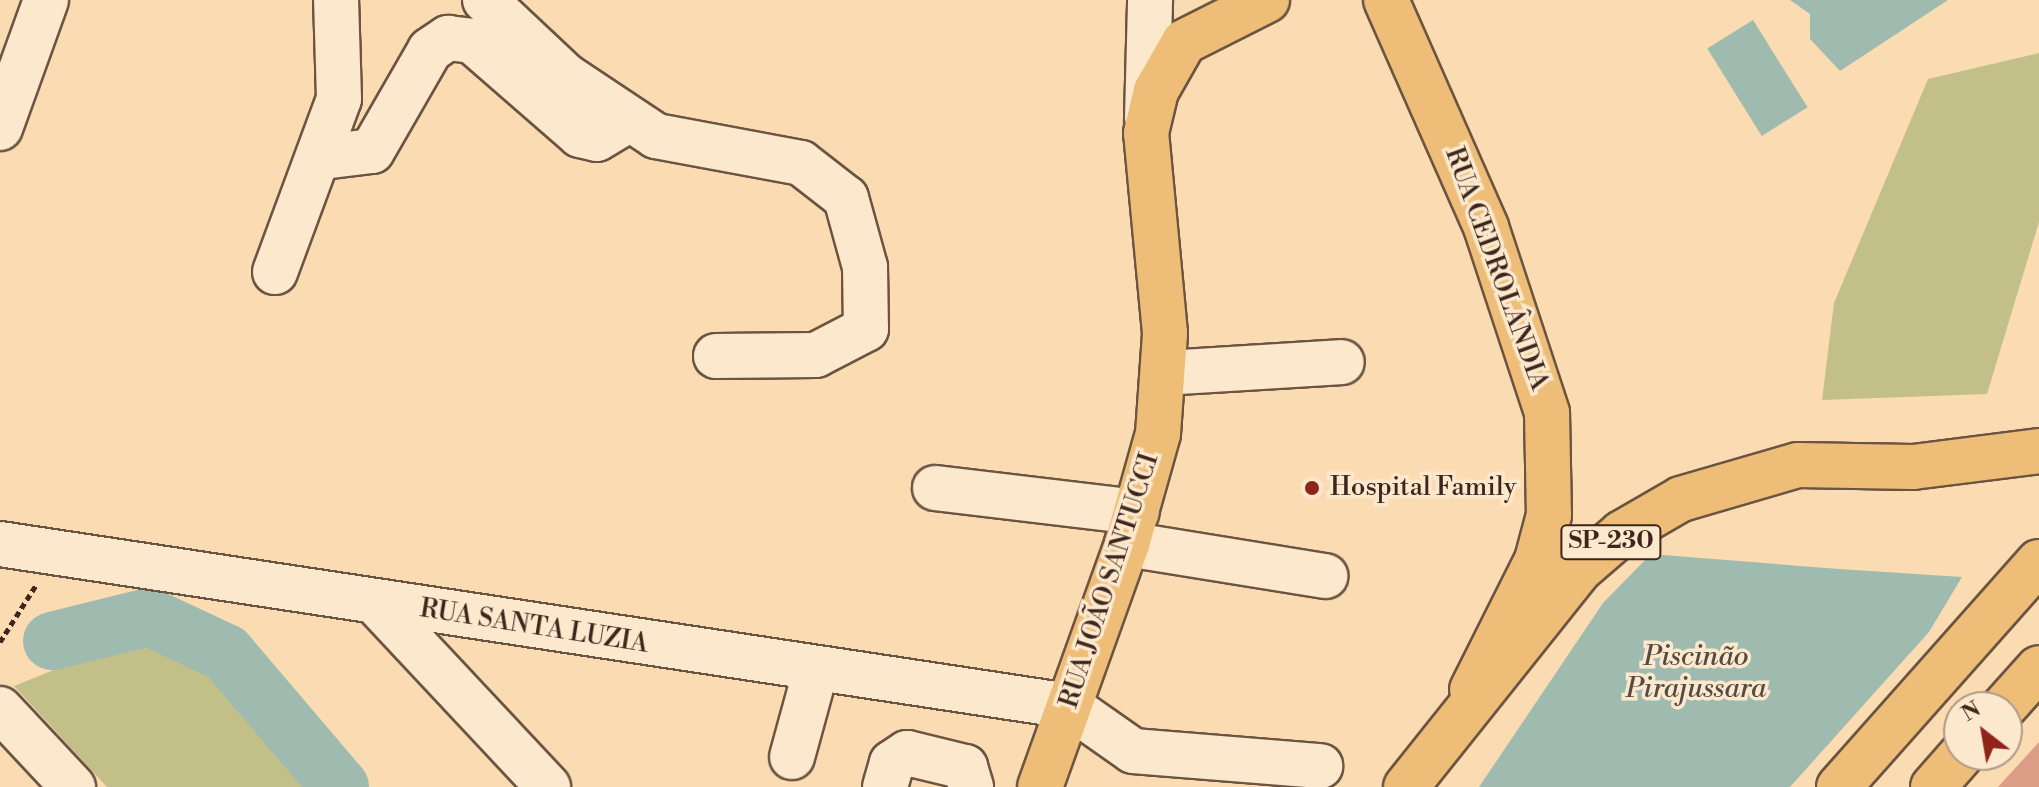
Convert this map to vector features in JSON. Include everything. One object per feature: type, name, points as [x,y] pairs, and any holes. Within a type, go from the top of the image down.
[{"type":"main road","name":"RUA JOÃO SANTUCCI","points":[[1040,787],[1132,528],[1158,434],[1164,373],[1146,133],[1156,91],[1184,42],[1267,0]]},
{"type":"main road","name":"RUA CEDROLÂNDIA","points":[[1386,0],[1486,227],[1534,368],[1553,468],[1537,560],[1457,722]]},
{"type":"main road","name":"RUA CEDROLÂNDIA","points":[[1407,784],[1579,570],[1622,533],[1681,499],[1798,465],[1913,467],[2039,451]]},
{"type":"main road","points":[[1839,787],[2039,562]]},
{"type":"main road","points":[[2018,691],[2039,668]]},
{"type":"main road","points":[[1933,787],[1947,771]]},
{"type":"street","points":[[0,128],[46,0]]},
{"type":"street","points":[[275,272],[323,157],[339,99],[336,0]]},
{"type":"street","points":[[485,0],[525,42],[629,120],[681,144],[801,163],[836,184],[855,219],[866,329],[816,355],[716,356]]},
{"type":"street","name":"RUA JOÃO SANTUCCI","points":[[1146,133],[1150,0]]},
{"type":"street","points":[[323,157],[372,151],[430,50],[448,38],[472,41],[587,139],[629,120]]},
{"type":"street","points":[[1164,373],[1342,362]]},
{"type":"street","points":[[935,488],[1132,528],[1325,576]]},
{"type":"street","name":"RUA SANTA LUZIA","points":[[0,544],[58,550],[376,603],[1069,706]]},
{"type":"street","points":[[376,603],[548,787]]},
{"type":"street","points":[[792,757],[816,669]]},
{"type":"street","points":[[1069,706],[1133,751],[1320,766]]},
{"type":"street","points":[[0,709],[73,787]]},
{"type":"street","points":[[885,787],[892,763],[907,753],[965,767],[971,787]]},
{"type":"path","points":[[0,642],[58,550]]},
{"type":"shaded area","points":[[2039,53],[2039,222],[1987,394],[1822,400],[1834,303],[1928,79]]},
{"type":"shaded area","points":[[138,636],[215,656],[322,787],[107,787],[14,686]]},
{"type":"water","points":[[1790,0],[1948,0],[1840,71],[1810,39],[1810,14]]},
{"type":"water","points":[[1753,20],[1808,107],[1762,136],[1707,49]]},
{"type":"water","name":"Piscinão Pirajussara","points":[[1651,554],[1962,577],[1929,632],[1790,787],[1479,787],[1603,603]]},
{"type":"building","points":[[2039,742],[2039,787],[1998,787],[2013,771],[2023,771],[2023,760]]},
{"type":"waterway","points":[[52,641],[149,617],[226,653],[340,787]]},
{"type":"place","name":"Hospital Family","points":[[1312,488]]}]
